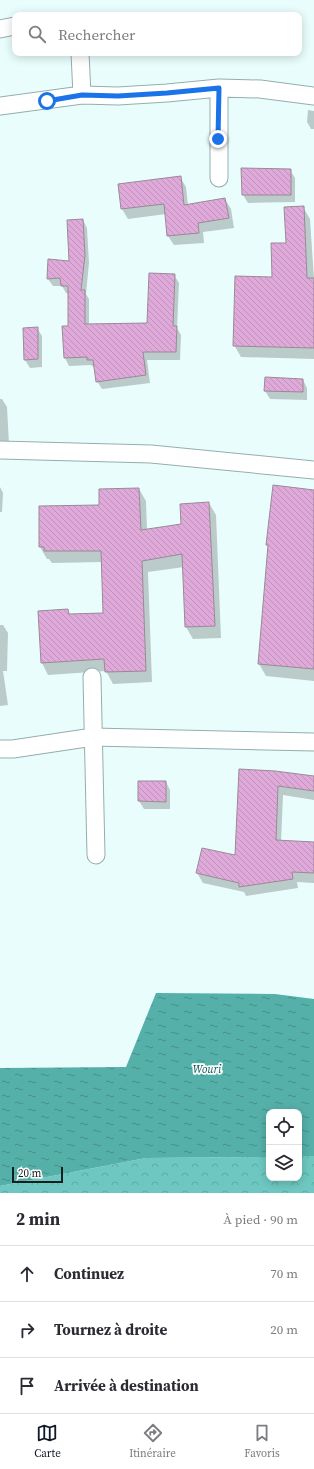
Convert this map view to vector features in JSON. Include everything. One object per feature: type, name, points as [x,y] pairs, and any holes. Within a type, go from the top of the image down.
[{"type":"street","points":[[0,29],[12,27]]},
{"type":"street","points":[[80,56],[82,95]]},
{"type":"street","points":[[218,178],[219,88]]},
{"type":"street","points":[[0,106],[82,95],[118,96],[219,88],[260,89],[314,96]]},
{"type":"street","points":[[0,450],[151,454],[314,470]]},
{"type":"street","points":[[92,677],[96,855]]},
{"type":"street","points":[[0,749],[12,749],[93,737],[314,742]]},
{"type":"green space","points":[[302,1156],[314,1156],[314,1193],[0,1193],[0,1186],[146,1158],[266,1157],[266,1181],[302,1181]]},
{"type":"water","name":"Wouri","points":[[156,993],[275,994],[314,999],[314,1156],[302,1156],[302,1109],[266,1109],[266,1157],[146,1158],[0,1186],[0,1068],[126,1067]]},
{"type":"building","points":[[241,168],[291,169],[291,195],[242,195]]},
{"type":"building","points":[[181,176],[184,205],[225,198],[229,218],[198,223],[199,233],[167,236],[164,204],[121,209],[118,184]]},
{"type":"building","points":[[304,206],[307,278],[314,278],[314,348],[233,346],[235,276],[272,277],[271,243],[286,243],[284,207]]},
{"type":"building","points":[[83,219],[85,255],[81,290],[85,290],[85,324],[147,323],[149,273],[175,274],[173,326],[177,326],[176,352],[143,352],[146,375],[96,382],[93,360],[87,360],[87,357],[64,358],[62,326],[68,326],[68,286],[61,286],[60,278],[47,279],[48,259],[69,261],[67,220]]},
{"type":"building","points":[[38,327],[38,359],[24,360],[23,328]]},
{"type":"building","points":[[265,377],[303,379],[303,392],[264,391]]},
{"type":"building","points":[[273,485],[314,490],[314,669],[258,664],[268,545],[266,545]]},
{"type":"building","points":[[139,488],[141,530],[181,524],[180,504],[209,502],[215,626],[185,627],[182,554],[142,561],[146,671],[105,672],[104,659],[41,663],[38,611],[68,609],[69,614],[103,613],[101,551],[44,551],[44,547],[39,547],[39,506],[99,505],[99,489]]},
{"type":"building","points":[[239,769],[275,771],[314,776],[314,791],[278,786],[276,840],[314,842],[314,873],[292,872],[293,879],[239,887],[239,883],[196,873],[202,848],[235,855]]},
{"type":"building","points":[[138,781],[166,781],[166,802],[138,801]]},
{"type":"route","points":[[47,101],[82,95],[118,96],[219,88],[218,139]]}]
